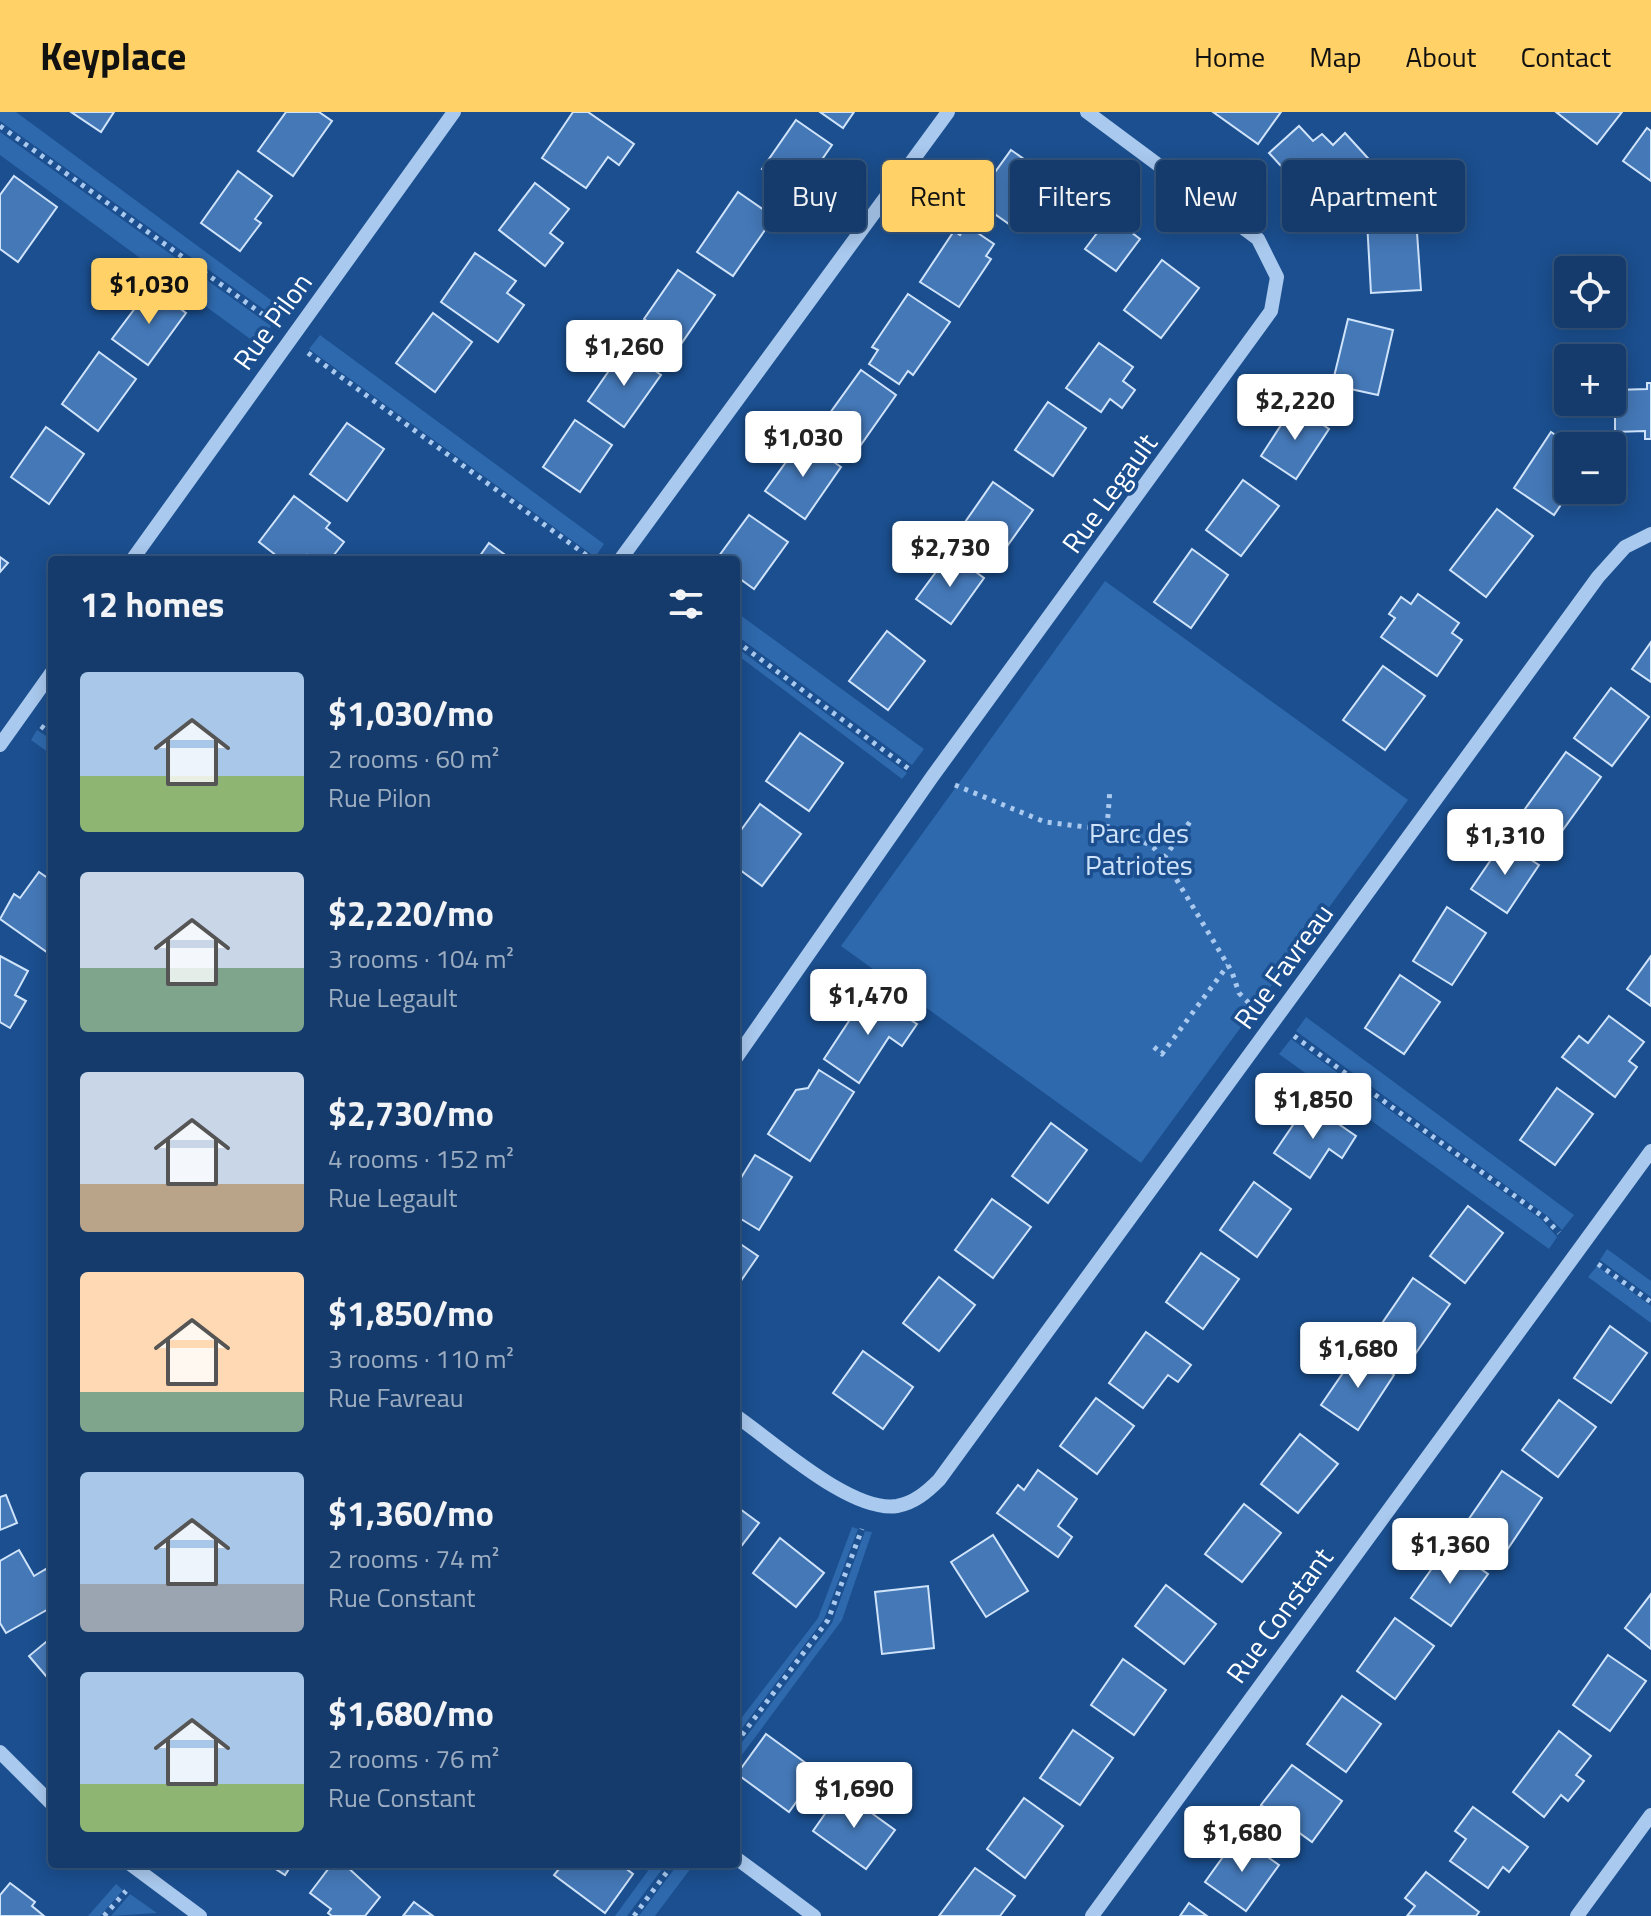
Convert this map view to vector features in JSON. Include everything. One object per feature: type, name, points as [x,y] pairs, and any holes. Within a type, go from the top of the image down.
[{"type":"street","name":"Rue Pilon","points":[[135,556],[454,112]]},
{"type":"street","points":[[623,556],[948,112]]},
{"type":"street","name":"Rue Legault","points":[[740,1052],[932,777],[1271,311],[1277,277],[1258,239],[1087,112]]},
{"type":"street","name":"Rue Favreau","points":[[740,1419],[837,1487],[872,1505],[903,1505],[939,1480],[1598,577],[1625,547],[1651,534]]},
{"type":"street","points":[[0,745],[48,678]]},
{"type":"street","name":"Rue Constant","points":[[1092,1916],[1651,1151]]},
{"type":"street","points":[[0,1752],[48,1800]]},
{"type":"street","points":[[1577,1916],[1651,1815]]},
{"type":"street","points":[[740,1861],[814,1916]]},
{"type":"street","points":[[135,1868],[200,1916]]},
{"type":"path","points":[[0,126],[272,321]]},
{"type":"path","points":[[308,353],[587,556]]},
{"type":"path","points":[[740,644],[910,769]]},
{"type":"path","points":[[40,726],[48,732]]},
{"type":"path","points":[[955,785],[1045,822],[1083,829],[1106,828],[1141,838],[1164,858],[1228,965],[1239,993],[1253,1007]]},
{"type":"path","points":[[1106,828],[1110,789]]},
{"type":"path","points":[[1164,858],[1192,819]]},
{"type":"path","points":[[1154,1047],[1162,1054],[1228,965]]},
{"type":"path","points":[[1294,1036],[1545,1218],[1559,1233]]},
{"type":"path","points":[[1598,1264],[1651,1302]]},
{"type":"path","points":[[740,1738],[828,1620],[862,1529]]},
{"type":"path","points":[[634,1916],[670,1868]]},
{"type":"path","points":[[104,1916],[126,1891]]},
{"type":"green space","points":[[0,112],[16,112],[283,309],[276,318],[0,121]]},
{"type":"green space","points":[[0,132],[271,326],[257,344],[0,155]]},
{"type":"green space","points":[[320,335],[604,544],[594,556],[309,349]]},
{"type":"green space","name":"Parc des Patriotes","points":[[1105,581],[1408,800],[1141,1163],[841,946]]},
{"type":"green space","points":[[740,615],[924,749],[912,765],[740,638]]},
{"type":"green space","points":[[740,650],[907,773],[902,779],[740,657]]},
{"type":"green space","points":[[37,730],[48,737],[48,752],[31,740]]},
{"type":"green space","points":[[1306,1017],[1574,1215],[1562,1230],[1550,1218],[1296,1031]]},
{"type":"green space","points":[[1291,1039],[1542,1220],[1557,1237],[1549,1249],[1279,1054]]},
{"type":"green space","points":[[1607,1249],[1651,1281],[1651,1297],[1600,1260]]},
{"type":"green space","points":[[1597,1266],[1651,1306],[1651,1323],[1588,1277]]},
{"type":"green space","points":[[852,1527],[858,1529],[824,1619],[740,1731],[740,1720],[818,1618]]},
{"type":"green space","points":[[865,1531],[872,1532],[842,1620],[740,1758],[740,1745],[832,1623]]},
{"type":"green space","points":[[650,1868],[663,1868],[627,1916],[615,1916]]},
{"type":"green space","points":[[675,1868],[691,1868],[655,1916],[639,1916]]},
{"type":"green space","points":[[116,1884],[123,1890],[100,1916],[88,1916]]},
{"type":"green space","points":[[130,1894],[157,1913],[111,1916]]},
{"type":"building","points":[[71,112],[114,112],[101,132]]},
{"type":"building","points":[[286,112],[319,112],[332,121],[293,176],[258,151]]},
{"type":"building","points":[[573,112],[588,112],[634,144],[619,165],[608,157],[586,188],[542,158]]},
{"type":"building","points":[[820,112],[854,112],[843,128]]},
{"type":"building","points":[[1213,112],[1281,112],[1258,144]]},
{"type":"building","points":[[1556,112],[1622,112],[1597,144]]},
{"type":"building","points":[[796,120],[832,145],[822,160],[768,160]]},
{"type":"building","points":[[1299,126],[1313,141],[1322,134],[1333,145],[1345,133],[1370,160],[1282,160],[1282,167],[1269,153]]},
{"type":"building","points":[[1647,128],[1651,131],[1651,181],[1623,161]]},
{"type":"building","points":[[1011,150],[1025,160],[1010,160],[1010,225],[994,213],[994,174]]},
{"type":"building","points":[[238,171],[272,196],[255,219],[261,223],[240,251],[201,223]]},
{"type":"building","points":[[14,176],[57,207],[18,262],[0,249],[0,195]]},
{"type":"building","points":[[535,183],[569,209],[550,233],[563,243],[545,266],[499,230]]},
{"type":"building","points":[[738,192],[764,210],[764,231],[733,276],[697,252]]},
{"type":"building","points":[[953,232],[960,235],[962,232],[976,232],[994,244],[986,256],[991,259],[959,307],[920,282]]},
{"type":"building","points":[[1098,232],[1131,232],[1140,239],[1116,271],[1085,249]]},
{"type":"building","points":[[1368,232],[1417,232],[1421,290],[1371,293]]},
{"type":"building","points":[[475,253],[516,281],[507,293],[524,305],[498,342],[441,302]]},
{"type":"building","points":[[1162,260],[1199,288],[1161,338],[1124,310]]},
{"type":"building","points":[[678,270],[715,295],[681,344],[644,319]]},
{"type":"building","points":[[151,287],[186,313],[148,365],[112,339]]},
{"type":"building","points":[[908,294],[950,322],[913,375],[908,371],[899,384],[869,364],[878,350],[872,347]]},
{"type":"building","points":[[433,313],[472,342],[435,392],[396,363]]},
{"type":"building","points":[[1348,319],[1393,330],[1378,395],[1332,385]]},
{"type":"building","points":[[1099,343],[1133,367],[1123,381],[1135,390],[1122,408],[1110,399],[1101,412],[1066,388]]},
{"type":"building","points":[[624,349],[661,375],[624,427],[588,401]]},
{"type":"building","points":[[99,352],[136,379],[98,431],[62,404]]},
{"type":"building","points":[[861,370],[896,395],[853,456],[817,431]]},
{"type":"building","points":[[1647,383],[1651,383],[1651,439],[1645,439],[1645,431],[1615,432],[1615,416],[1626,416],[1626,390],[1647,389]]},
{"type":"building","points":[[1048,402],[1086,428],[1053,476],[1015,450]]},
{"type":"building","points":[[1294,405],[1329,429],[1296,479],[1261,456]]},
{"type":"building","points":[[575,420],[612,445],[580,492],[543,467]]},
{"type":"building","points":[[347,423],[384,449],[347,501],[310,474]]},
{"type":"building","points":[[46,427],[84,454],[49,504],[11,477]]},
{"type":"building","points":[[1551,432],[1554,434],[1554,504],[1561,504],[1554,515],[1514,488]]},
{"type":"building","points":[[802,440],[841,467],[805,519],[765,491]]},
{"type":"building","points":[[1243,480],[1279,506],[1241,556],[1206,530]]},
{"type":"building","points":[[993,482],[1033,510],[995,563],[956,535]]},
{"type":"building","points":[[294,496],[330,523],[326,528],[344,542],[333,556],[277,556],[259,542]]},
{"type":"building","points":[[1497,509],[1533,536],[1486,597],[1450,570]]},
{"type":"building","points":[[749,515],[788,542],[754,589],[740,579],[740,556],[719,556]]},
{"type":"building","points":[[489,543],[507,556],[480,556]]},
{"type":"building","points":[[1192,549],[1228,575],[1191,628],[1154,602]]},
{"type":"building","points":[[950,553],[984,578],[951,624],[916,599]]},
{"type":"building","points":[[0,557],[8,563],[0,572]]},
{"type":"building","points":[[1418,594],[1459,623],[1452,633],[1462,640],[1437,676],[1381,637],[1395,618],[1389,614],[1401,597],[1411,604]]},
{"type":"building","points":[[887,631],[925,661],[888,710],[849,681]]},
{"type":"building","points":[[1651,642],[1651,682],[1632,669]]},
{"type":"building","points":[[1383,666],[1425,696],[1385,750],[1343,720]]},
{"type":"building","points":[[1611,688],[1649,717],[1612,766],[1574,738]]},
{"type":"building","points":[[800,733],[843,763],[809,811],[766,781]]},
{"type":"building","points":[[1566,752],[1601,777],[1557,838],[1522,813]]},
{"type":"building","points":[[760,804],[801,834],[762,886],[740,870],[740,832]]},
{"type":"building","points":[[1503,842],[1539,865],[1507,913],[1471,889]]},
{"type":"building","points":[[39,872],[48,878],[48,953],[0,919],[14,894],[20,898]]},
{"type":"building","points":[[1447,907],[1486,933],[1452,985],[1413,961]]},
{"type":"building","points":[[0,956],[28,971],[15,995],[26,1001],[10,1028],[0,1022]]},
{"type":"building","points":[[1651,956],[1651,1006],[1627,989]]},
{"type":"building","points":[[1400,975],[1440,1002],[1404,1054],[1365,1028]]},
{"type":"building","points":[[868,992],[917,1024],[902,1046],[889,1037],[859,1083],[824,1059]]},
{"type":"building","points":[[1609,1016],[1644,1042],[1629,1061],[1637,1067],[1615,1097],[1562,1057],[1579,1036],[1588,1043]]},
{"type":"building","points":[[819,1070],[854,1092],[810,1161],[768,1134],[796,1090],[808,1088]]},
{"type":"building","points":[[1557,1088],[1593,1114],[1555,1165],[1520,1140]]},
{"type":"building","points":[[1308,1103],[1356,1136],[1342,1158],[1329,1149],[1310,1178],[1274,1153]]},
{"type":"building","points":[[1051,1123],[1087,1150],[1048,1203],[1012,1176]]},
{"type":"building","points":[[755,1155],[792,1177],[759,1230],[740,1218],[740,1179]]},
{"type":"building","points":[[1254,1182],[1291,1209],[1257,1257],[1220,1230]]},
{"type":"building","points":[[992,1199],[1031,1227],[993,1278],[955,1250]]},
{"type":"building","points":[[1468,1206],[1503,1233],[1465,1283],[1430,1256]]},
{"type":"building","points":[[740,1244],[758,1256],[740,1282]]},
{"type":"building","points":[[1201,1253],[1239,1279],[1203,1329],[1166,1302]]},
{"type":"building","points":[[939,1277],[975,1305],[939,1351],[903,1323]]},
{"type":"building","points":[[1413,1278],[1450,1304],[1413,1357],[1376,1332]]},
{"type":"building","points":[[1610,1326],[1647,1353],[1611,1403],[1574,1378]]},
{"type":"building","points":[[1146,1332],[1191,1365],[1178,1382],[1168,1375],[1143,1408],[1109,1383]]},
{"type":"building","points":[[863,1351],[913,1387],[883,1429],[833,1393]]},
{"type":"building","points":[[1358,1351],[1394,1375],[1358,1430],[1321,1405]]},
{"type":"building","points":[[1096,1398],[1134,1426],[1097,1474],[1060,1446]]},
{"type":"building","points":[[1559,1400],[1596,1427],[1558,1477],[1522,1450]]},
{"type":"building","points":[[1300,1434],[1338,1464],[1298,1513],[1261,1484]]},
{"type":"building","points":[[1038,1470],[1077,1499],[1058,1526],[1072,1537],[1058,1557],[997,1513],[1018,1485],[1024,1490]]},
{"type":"building","points":[[1502,1471],[1542,1498],[1505,1553],[1464,1526]]},
{"type":"building","points":[[6,1495],[17,1523],[0,1530],[0,1497]]},
{"type":"building","points":[[1244,1504],[1281,1533],[1242,1582],[1205,1554]]},
{"type":"building","points":[[740,1509],[759,1523],[740,1548]]},
{"type":"building","points":[[993,1535],[1028,1591],[986,1617],[951,1562]]},
{"type":"building","points":[[780,1538],[824,1573],[796,1607],[753,1573]]},
{"type":"building","points":[[1448,1546],[1488,1574],[1451,1626],[1411,1598]]},
{"type":"building","points":[[19,1550],[34,1576],[46,1569],[48,1573],[48,1609],[6,1633],[0,1623],[0,1561]]},
{"type":"building","points":[[1166,1585],[1216,1624],[1184,1664],[1135,1626]]},
{"type":"building","points":[[928,1586],[934,1648],[882,1654],[875,1592]]},
{"type":"building","points":[[1651,1594],[1651,1649],[1625,1628]]},
{"type":"building","points":[[1395,1618],[1434,1646],[1395,1699],[1357,1671]]},
{"type":"building","points":[[48,1640],[48,1678],[29,1656]]},
{"type":"building","points":[[1608,1655],[1646,1681],[1610,1731],[1573,1705]]},
{"type":"building","points":[[1123,1659],[1166,1690],[1134,1735],[1091,1705]]},
{"type":"building","points":[[1342,1696],[1381,1724],[1346,1772],[1307,1744]]},
{"type":"building","points":[[1073,1730],[1113,1758],[1080,1805],[1040,1778]]},
{"type":"building","points":[[1559,1731],[1591,1756],[1576,1775],[1584,1781],[1568,1801],[1561,1795],[1544,1817],[1513,1792]]},
{"type":"building","points":[[766,1734],[818,1772],[789,1812],[740,1776],[740,1770]]},
{"type":"building","points":[[1292,1765],[1342,1801],[1312,1842],[1261,1805]]},
{"type":"building","points":[[841,1791],[895,1830],[866,1869],[813,1831]]},
{"type":"building","points":[[1024,1798],[1063,1826],[1025,1878],[987,1849]]},
{"type":"building","points":[[1473,1807],[1528,1847],[1509,1872],[1503,1867],[1488,1888],[1450,1861],[1466,1839],[1455,1831]]},
{"type":"building","points":[[1238,1836],[1279,1865],[1246,1911],[1205,1882]]},
{"type":"building","points":[[274,1868],[289,1868],[285,1875]]},
{"type":"building","points":[[329,1868],[348,1868],[380,1897],[365,1916],[332,1916],[328,1913],[331,1909],[310,1893]]},
{"type":"building","points":[[560,1868],[625,1868],[633,1874],[605,1913],[554,1875]]},
{"type":"building","points":[[975,1868],[1015,1896],[1000,1916],[939,1916]]},
{"type":"building","points":[[1426,1872],[1479,1912],[1476,1916],[1407,1916],[1415,1906],[1405,1898]]},
{"type":"building","points":[[10,1883],[35,1902],[32,1906],[44,1916],[0,1916],[0,1895]]},
{"type":"building","points":[[414,1902],[433,1916],[403,1916]]},
{"type":"building","points":[[1189,1903],[1207,1916],[1180,1916]]}]
